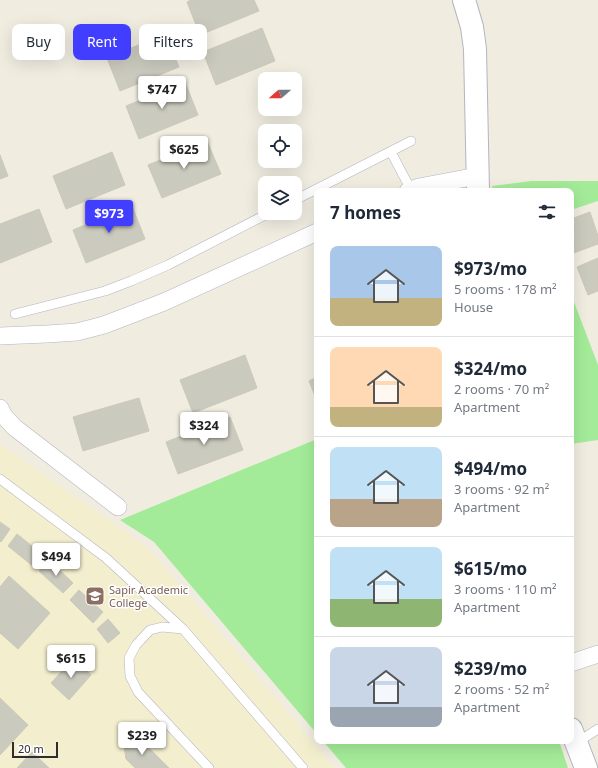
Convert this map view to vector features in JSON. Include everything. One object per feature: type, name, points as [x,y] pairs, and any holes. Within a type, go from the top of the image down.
[{"type":"street","points":[[417,188],[433,184],[478,183],[475,49],[472,27],[464,0]]},
{"type":"street","points":[[0,336],[77,332],[104,325],[164,302],[314,233]]},
{"type":"street","points":[[0,408],[4,416],[18,430],[118,507]]},
{"type":"street","points":[[574,662],[598,654]]},
{"type":"street","points":[[574,738],[586,768]]},
{"type":"lane","points":[[319,188],[411,141]]},
{"type":"lane","points":[[391,152],[408,188]]},
{"type":"lane","points":[[302,196],[314,190]]},
{"type":"lane","points":[[15,314],[105,291],[131,281],[168,265],[258,219]]},
{"type":"lane","points":[[0,479],[106,558],[182,629],[303,768]]},
{"type":"lane","points":[[182,629],[162,627],[150,630],[136,645],[129,658],[130,676],[138,692],[209,768]]},
{"type":"lane","points":[[574,736],[598,729]]},
{"type":"shaded area","name":"Sapir Academic College","points":[[0,444],[150,549],[335,768],[0,768]]},
{"type":"green space","points":[[531,181],[598,181],[598,201],[574,209],[574,188],[492,188],[492,186]]},
{"type":"green space","points":[[574,302],[598,365],[598,440],[574,444]]},
{"type":"green space","points":[[314,440],[314,730],[154,542],[120,520]]},
{"type":"green space","points":[[326,744],[560,744],[568,768],[346,768]]},
{"type":"building","points":[[191,0],[254,0],[259,11],[207,32],[207,24],[196,24],[187,2]]},
{"type":"building","points":[[262,28],[275,61],[216,85],[206,60],[207,50]]},
{"type":"building","points":[[139,45],[139,60],[176,60],[179,67],[120,91],[108,60],[131,60],[131,48]]},
{"type":"building","points":[[185,82],[198,115],[139,139],[126,106]]},
{"type":"building","points":[[207,141],[221,174],[162,198],[148,165]]},
{"type":"building","points":[[112,152],[125,185],[66,209],[53,176]]},
{"type":"building","points":[[0,155],[8,176],[0,179]]},
{"type":"building","points":[[132,206],[145,239],[86,263],[73,230]]},
{"type":"building","points":[[39,209],[52,242],[0,263],[0,224]]},
{"type":"building","points":[[590,212],[598,236],[598,244],[574,253],[574,218]]},
{"type":"building","points":[[598,258],[598,291],[588,295],[577,267]]},
{"type":"building","points":[[245,355],[257,388],[193,413],[180,380]]},
{"type":"building","points":[[314,378],[314,394],[309,381]]},
{"type":"building","points":[[139,398],[149,431],[83,451],[73,417]]},
{"type":"building","points":[[230,417],[243,450],[178,474],[166,442]]},
{"type":"building","points":[[0,522],[10,529],[1,542],[0,541]]},
{"type":"building","points":[[17,534],[43,555],[34,567],[8,546]]},
{"type":"building","points":[[49,560],[73,583],[63,593],[39,571]]},
{"type":"building","points":[[9,576],[50,613],[18,649],[0,633],[0,587]]},
{"type":"building","points":[[79,590],[103,612],[93,623],[70,600]]},
{"type":"building","points":[[108,619],[120,633],[108,643],[97,629]]},
{"type":"building","points":[[73,659],[91,675],[69,700],[51,683]]},
{"type":"building","points":[[0,698],[28,725],[0,755]]},
{"type":"building","points":[[123,739],[143,742],[169,768],[135,768],[126,759]]},
{"type":"building","points":[[32,752],[49,768],[17,768]]},
{"type":"place","name":"Sapir Academic College","points":[[95,596]]}]
